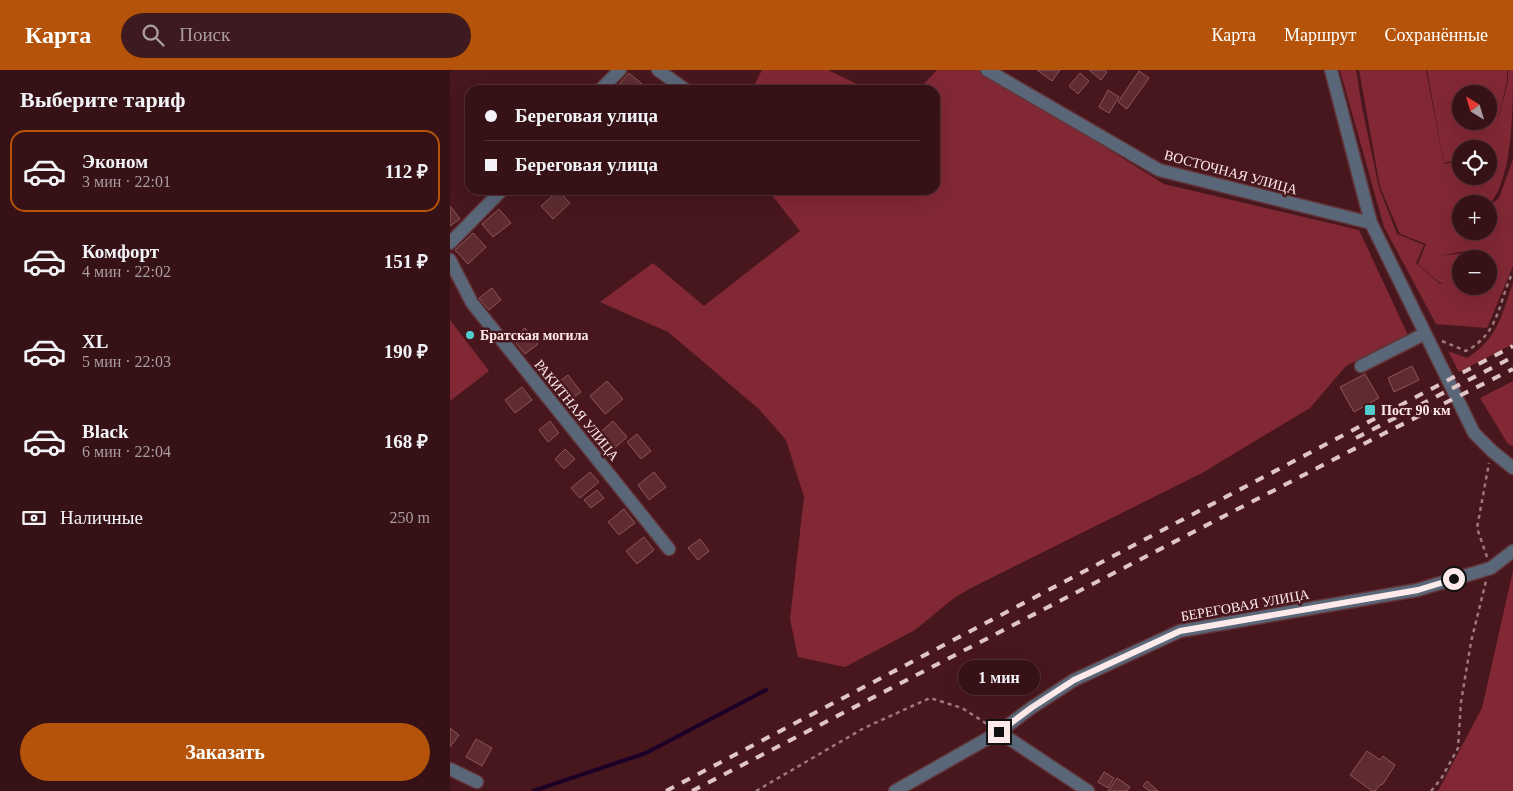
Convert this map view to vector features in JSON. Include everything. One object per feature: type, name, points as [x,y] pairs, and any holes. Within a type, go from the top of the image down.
[{"type":"street","points":[[605,85],[620,70]]},
{"type":"street","points":[[658,70],[679,85]]},
{"type":"street","name":"ВОСТОЧНАЯ УЛИЦА","points":[[987,70],[1159,170],[1371,223]]},
{"type":"street","points":[[1330,70],[1371,223],[1474,433],[1513,468]]},
{"type":"street","points":[[450,243],[497,195]]},
{"type":"street","name":"РАКИТНАЯ УЛИЦА","points":[[450,260],[472,303],[669,549]]},
{"type":"street","points":[[1361,366],[1424,334]]},
{"type":"street","name":"БЕРЕГОВАЯ УЛИЦА","points":[[895,791],[999,732],[1074,680],[1180,631],[1418,590],[1491,568],[1513,551]]},
{"type":"street","points":[[999,732],[1088,791]]},
{"type":"street","points":[[450,769],[477,782]]},
{"type":"path","points":[[1424,334],[1466,351],[1479,344],[1493,327],[1513,272]]},
{"type":"path","points":[[1431,791],[1441,780],[1458,748],[1461,702],[1471,642],[1483,590],[1491,568],[1477,528],[1492,451]]},
{"type":"path","points":[[756,791],[864,728],[930,698],[962,708],[999,732]]},
{"type":"shaded area","points":[[762,70],[828,70],[859,85],[754,85]]},
{"type":"shaded area","points":[[937,70],[981,70],[1164,184],[1359,230],[1408,335],[1346,366],[1310,408],[1202,473],[971,588],[954,598],[915,630],[845,667],[798,657],[790,619],[804,497],[786,440],[759,409],[668,332],[600,302],[653,263],[704,306],[800,231],[772,195],[940,195],[940,85],[923,85]]},
{"type":"shaded area","points":[[1340,70],[1356,70],[1379,188],[1397,234],[1424,245],[1416,263],[1440,284],[1444,282],[1440,283],[1418,264],[1426,244],[1400,234],[1380,187],[1359,70],[1426,70],[1444,164],[1452,163],[1452,185],[1497,185],[1497,140],[1493,140],[1495,130],[1498,130],[1498,120],[1508,81],[1508,70],[1513,70],[1512,123],[1503,178],[1496,195],[1452,195],[1452,240],[1497,240],[1497,200],[1513,159],[1513,266],[1487,328],[1436,324],[1384,227]]},
{"type":"shaded area","points":[[1427,70],[1507,70],[1507,81],[1498,120],[1498,85],[1452,85],[1452,130],[1496,130],[1493,140],[1452,140],[1452,161],[1444,163]]},
{"type":"shaded area","points":[[1513,282],[1513,344],[1459,372],[1448,351],[1467,358],[1486,343],[1498,325]]},
{"type":"shaded area","points":[[450,320],[489,371],[450,401]]},
{"type":"shaded area","points":[[1513,381],[1513,446],[1508,444],[1480,398]]},
{"type":"shaded area","points":[[1513,571],[1513,791],[1438,791],[1482,708]]},
{"type":"building","points":[[1037,70],[1060,70],[1052,81]]},
{"type":"building","points":[[1089,70],[1105,70],[1107,72],[1101,80]]},
{"type":"building","points":[[1139,71],[1149,78],[1127,109],[1118,102]]},
{"type":"building","points":[[629,73],[643,85],[618,85]]},
{"type":"building","points":[[1080,73],[1089,81],[1078,94],[1069,86]]},
{"type":"building","points":[[1108,90],[1119,97],[1109,113],[1099,107]]},
{"type":"building","points":[[553,195],[562,195],[570,203],[553,219],[541,206]]},
{"type":"building","points":[[450,206],[460,219],[450,226]]},
{"type":"building","points":[[499,209],[511,223],[493,237],[482,224]]},
{"type":"building","points":[[473,233],[486,247],[468,264],[455,250]]},
{"type":"building","points":[[492,288],[501,300],[489,310],[479,298]]},
{"type":"building","points":[[525,328],[538,344],[525,354],[512,338]]},
{"type":"building","points":[[1412,366],[1419,380],[1394,392],[1388,378]]},
{"type":"building","points":[[1365,374],[1379,398],[1354,412],[1340,387]]},
{"type":"building","points":[[568,375],[581,392],[566,403],[553,386]]},
{"type":"building","points":[[607,381],[623,399],[605,414],[590,396]]},
{"type":"building","points":[[522,387],[532,400],[515,413],[505,400]]},
{"type":"building","points":[[550,421],[559,433],[548,442],[539,430]]},
{"type":"building","points":[[613,421],[627,437],[609,453],[595,437]]},
{"type":"building","points":[[637,434],[651,451],[641,459],[627,442]]},
{"type":"building","points":[[565,449],[575,459],[564,469],[555,459]]},
{"type":"building","points":[[590,472],[599,482],[580,498],[571,488]]},
{"type":"building","points":[[654,472],[666,487],[649,500],[638,485]]},
{"type":"building","points":[[597,490],[604,498],[591,508],[584,500]]},
{"type":"building","points":[[624,509],[635,523],[619,535],[608,522]]},
{"type":"building","points":[[644,537],[654,550],[637,564],[626,551]]},
{"type":"building","points":[[700,539],[709,551],[698,560],[688,548]]},
{"type":"building","points":[[450,728],[459,735],[450,747]]},
{"type":"building","points":[[476,739],[492,748],[482,766],[466,757]]},
{"type":"building","points":[[1367,751],[1380,760],[1383,756],[1395,765],[1383,784],[1375,791],[1372,791],[1350,775]]},
{"type":"building","points":[[1104,772],[1114,778],[1108,788],[1098,782]]},
{"type":"building","points":[[1117,778],[1130,787],[1127,791],[1108,791]]},
{"type":"building","points":[[1147,781],[1158,791],[1149,791],[1143,786]]},
{"type":"waterway","points":[[533,791],[646,753],[766,690]]},
{"type":"railway","points":[[666,791],[1513,346]]},
{"type":"railway","points":[[1356,438],[1513,357]]},
{"type":"railway","points":[[692,791],[1383,434],[1513,369]]},
{"type":"place","name":"Братская могила","points":[[470,335]]},
{"type":"place","name":"Пост 90 км","points":[[1370,410]]},
{"type":"route","points":[[999,732],[1074,680],[1180,631],[1418,590],[1454,579]]}]
